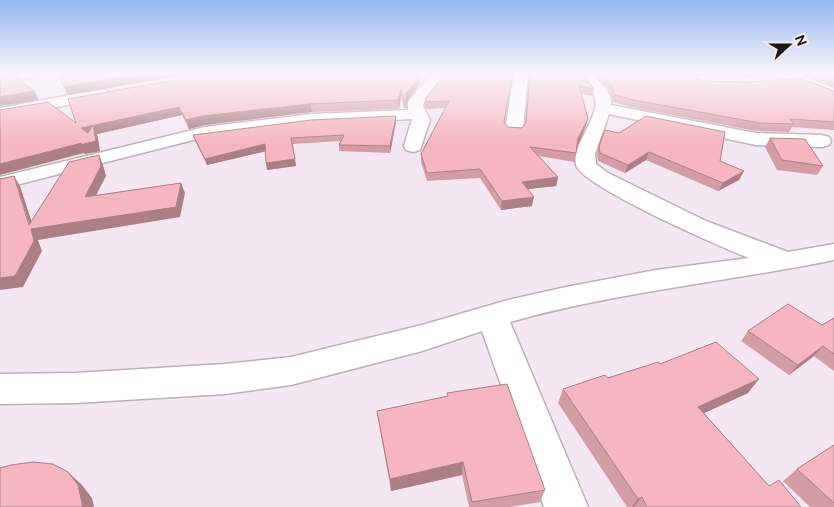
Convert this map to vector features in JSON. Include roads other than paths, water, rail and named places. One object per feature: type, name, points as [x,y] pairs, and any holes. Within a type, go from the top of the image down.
[{"type":"street","points":[[0,113],[28,97]]},
{"type":"street","points":[[413,146],[421,120],[415,106],[420,97]]},
{"type":"street","points":[[514,130],[518,97]]},
{"type":"street","points":[[602,97],[604,102],[597,127],[585,154],[586,166],[599,178],[743,247],[788,261]]},
{"type":"street","points":[[602,108],[756,139],[822,141]]},
{"type":"street","points":[[0,183],[205,132],[312,119],[420,114]]},
{"type":"street","points":[[0,389],[75,388],[225,379],[291,371],[422,338],[492,316],[566,297],[647,281],[788,261],[834,252]]},
{"type":"street","points":[[492,316],[566,507]]}]
